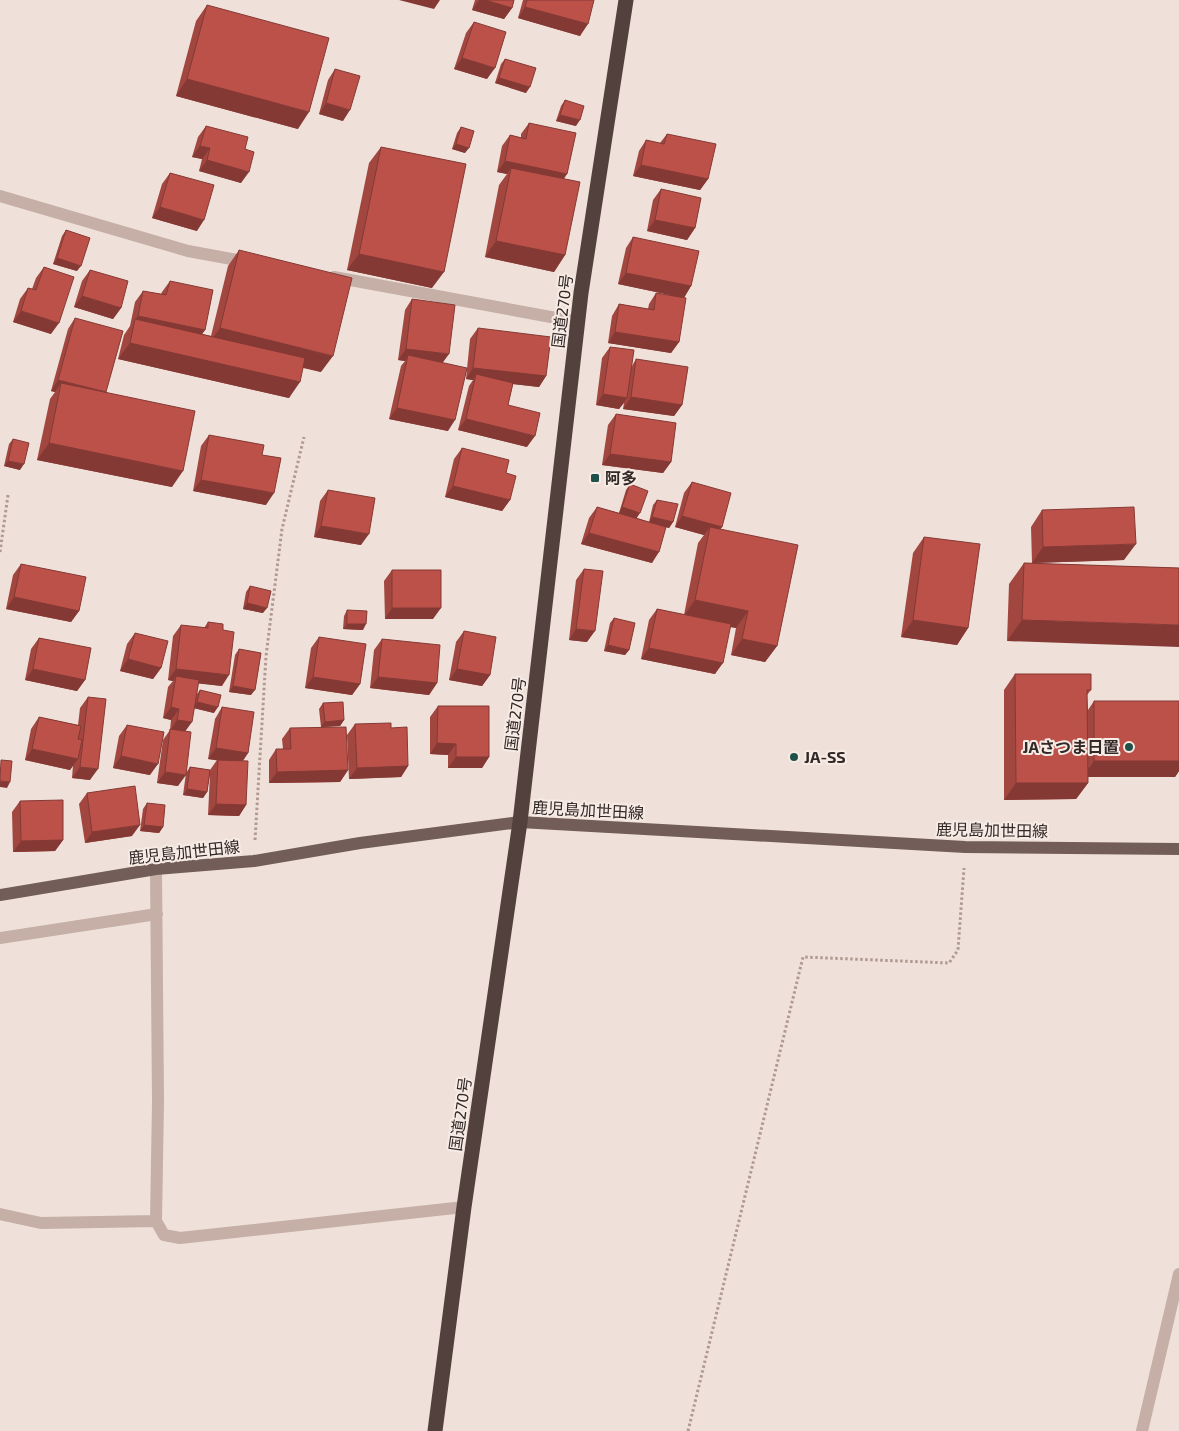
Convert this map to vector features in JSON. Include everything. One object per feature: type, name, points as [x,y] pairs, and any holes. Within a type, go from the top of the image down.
[{"type":"highway","name":"国道270号","points":[[435,1431],[464,1207],[520,822],[578,322],[626,0]]},
{"type":"main road","name":"鹿児島加世田線","points":[[0,895],[156,869],[254,860],[360,843],[520,822],[965,847],[1179,849]]},
{"type":"street","points":[[0,196],[188,251],[264,265]]},
{"type":"street","points":[[320,275],[578,322]]},
{"type":"street","points":[[156,869],[158,1102],[156,1221],[164,1235],[180,1238],[464,1207]]},
{"type":"street","points":[[0,938],[157,914]]},
{"type":"street","points":[[0,1214],[41,1223],[156,1221]]},
{"type":"street","points":[[1142,1431],[1179,1274]]},
{"type":"path","points":[[254,860],[266,656],[282,529],[304,438]]},
{"type":"path","points":[[0,552],[8,495]]},
{"type":"path","points":[[688,1431],[803,957],[949,962],[958,950],[965,847]]},
{"type":"building","points":[[485,0],[514,0],[512,8]]},
{"type":"building","points":[[527,0],[594,0],[588,24],[525,7]]},
{"type":"building","points":[[207,5],[329,38],[309,112],[187,79]]},
{"type":"building","points":[[474,22],[506,32],[495,68],[462,58]]},
{"type":"building","points":[[505,59],[536,68],[530,87],[499,78]]},
{"type":"building","points":[[335,69],[360,76],[350,110],[326,103]]},
{"type":"building","points":[[565,100],[584,106],[580,120],[560,115]]},
{"type":"building","points":[[529,123],[576,133],[567,174],[505,161],[510,135],[526,139]]},
{"type":"building","points":[[206,126],[248,137],[245,149],[254,152],[249,172],[207,160],[210,148],[200,146]]},
{"type":"building","points":[[461,127],[474,131],[469,148],[456,144]]},
{"type":"building","points":[[667,134],[716,144],[708,179],[641,165],[646,140],[664,144]]},
{"type":"building","points":[[381,147],[466,164],[444,272],[359,254]]},
{"type":"building","points":[[511,168],[580,182],[565,255],[496,241]]},
{"type":"building","points":[[170,173],[214,185],[204,220],[160,207]]},
{"type":"building","points":[[661,189],[701,198],[695,228],[655,220]]},
{"type":"building","points":[[66,230],[90,238],[81,266],[57,258]]},
{"type":"building","points":[[633,237],[699,251],[691,286],[626,273]]},
{"type":"building","points":[[239,250],[352,278],[333,356],[220,328]]},
{"type":"building","points":[[44,267],[74,277],[59,323],[21,311],[28,288],[36,290]]},
{"type":"building","points":[[90,270],[128,281],[121,308],[82,296]]},
{"type":"building","points":[[170,281],[213,290],[205,330],[138,316],[143,291],[166,295]]},
{"type":"building","points":[[656,293],[686,298],[679,342],[615,332],[619,304],[654,310]]},
{"type":"building","points":[[412,299],[455,305],[449,354],[406,349]]},
{"type":"building","points":[[75,318],[123,331],[106,392],[58,380]]},
{"type":"building","points":[[135,319],[305,358],[300,382],[130,343]]},
{"type":"building","points":[[478,328],[551,337],[546,376],[473,368]]},
{"type":"building","points":[[610,347],[634,350],[627,398],[603,394]]},
{"type":"building","points":[[408,355],[467,368],[455,420],[397,408]]},
{"type":"building","points":[[636,359],[688,367],[682,405],[631,397]]},
{"type":"building","points":[[476,374],[513,383],[508,405],[540,413],[535,436],[466,419]]},
{"type":"building","points":[[61,383],[195,411],[183,471],[49,443]]},
{"type":"building","points":[[616,414],[676,423],[671,462],[610,454]]},
{"type":"building","points":[[209,435],[264,445],[262,455],[281,458],[274,493],[201,480]]},
{"type":"building","points":[[13,439],[29,443],[24,464],[8,461]]},
{"type":"building","points":[[462,448],[509,460],[506,473],[516,476],[510,500],[453,486]]},
{"type":"building","points":[[692,482],[731,493],[722,527],[682,516]]},
{"type":"building","points":[[630,484],[648,491],[640,513],[622,507]]},
{"type":"building","points":[[328,490],[375,498],[369,534],[321,526]]},
{"type":"building","points":[[657,500],[678,504],[673,522],[652,517]]},
{"type":"building","points":[[597,507],[666,527],[659,552],[589,533]]},
{"type":"building","points":[[1134,507],[1136,544],[1043,547],[1042,510]]},
{"type":"building","points":[[710,527],[798,545],[777,646],[742,639],[748,611],[695,600]]},
{"type":"building","points":[[924,537],[980,544],[968,628],[913,620]]},
{"type":"building","points":[[1024,563],[1179,568],[1179,625],[1022,620]]},
{"type":"building","points":[[21,564],[86,577],[79,611],[14,597]]},
{"type":"building","points":[[584,569],[603,571],[595,631],[576,629]]},
{"type":"building","points":[[392,570],[441,570],[441,608],[392,608]]},
{"type":"building","points":[[250,586],[271,591],[267,608],[247,603]]},
{"type":"building","points":[[657,609],[731,624],[723,663],[649,648]]},
{"type":"building","points":[[347,610],[367,611],[366,624],[347,624]]},
{"type":"building","points":[[614,618],[635,623],[629,650],[608,645]]},
{"type":"building","points":[[208,622],[223,624],[223,630],[234,632],[229,675],[176,669],[181,625],[208,628]]},
{"type":"building","points":[[464,631],[496,637],[490,675],[457,669]]},
{"type":"building","points":[[135,633],[168,641],[161,668],[128,659]]},
{"type":"building","points":[[319,637],[366,644],[360,684],[313,677]]},
{"type":"building","points":[[39,638],[91,648],[85,680],[33,669]]},
{"type":"building","points":[[382,639],[440,645],[437,683],[378,677]]},
{"type":"building","points":[[239,649],[261,653],[255,690],[233,686]]},
{"type":"building","points":[[1015,674],[1091,674],[1091,690],[1087,690],[1088,783],[1016,783]]},
{"type":"building","points":[[176,676],[199,680],[192,722],[177,720],[179,709],[171,707]]},
{"type":"building","points":[[200,690],[221,695],[218,707],[197,702]]},
{"type":"building","points":[[88,697],[106,699],[98,769],[80,767]]},
{"type":"building","name":"JAさつま日置","points":[[1094,701],[1179,701],[1179,761],[1094,761]]},
{"type":"building","points":[[343,702],[344,720],[325,722],[323,703]]},
{"type":"building","points":[[438,706],[489,706],[489,757],[456,757],[456,744],[437,743]]},
{"type":"building","points":[[222,707],[254,712],[248,753],[216,748]]},
{"type":"building","points":[[39,717],[81,726],[78,739],[82,740],[78,759],[32,749]]},
{"type":"building","points":[[391,723],[391,728],[407,727],[408,766],[357,768],[355,724]]},
{"type":"building","points":[[127,725],[164,732],[158,764],[121,756]]},
{"type":"building","points":[[346,727],[348,770],[277,772],[276,749],[291,749],[290,728]]},
{"type":"building","points":[[170,729],[191,732],[186,775],[165,772]]},
{"type":"building","points":[[1,760],[12,761],[10,782],[0,781]]},
{"type":"building","points":[[218,760],[248,761],[246,805],[216,804]]},
{"type":"building","points":[[190,767],[210,770],[207,792],[187,789]]},
{"type":"building","points":[[135,786],[140,825],[92,832],[87,793]]},
{"type":"building","points":[[63,800],[63,840],[21,841],[20,801]]},
{"type":"building","points":[[147,803],[165,805],[163,827],[144,825]]},
{"type":"place","name":"阿多","points":[[595,478]]},
{"type":"place","name":"JAさつま日置","points":[[1129,747]]},
{"type":"place","name":"JA-SS","points":[[794,757]]}]
